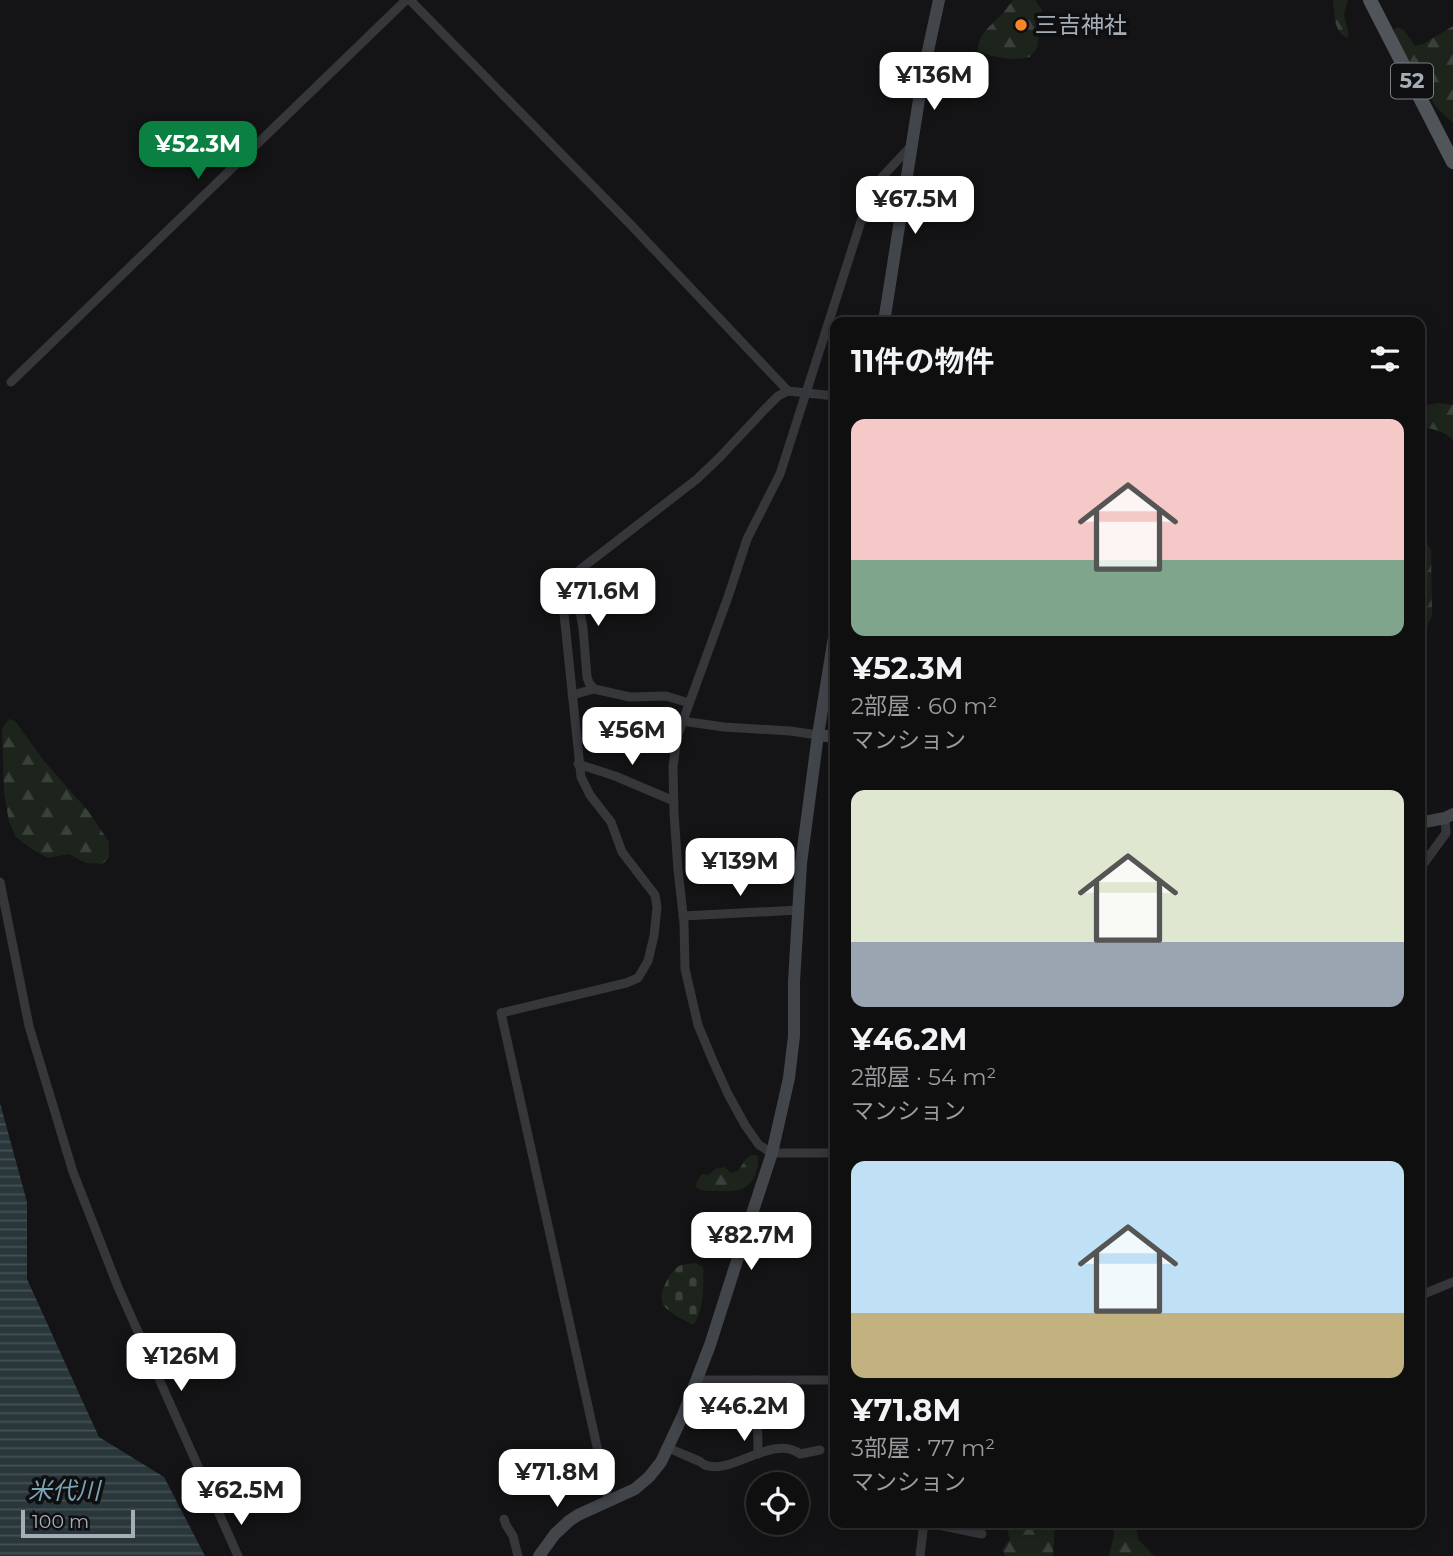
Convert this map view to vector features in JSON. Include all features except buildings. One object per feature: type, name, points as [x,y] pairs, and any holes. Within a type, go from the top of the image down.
[{"type":"main road","name":"52","points":[[1370,0],[1453,162]]},
{"type":"street","points":[[11,382],[408,0],[631,225],[788,390]]},
{"type":"street","points":[[885,317],[923,74],[939,0]]},
{"type":"street","points":[[831,317],[870,192],[912,145]]},
{"type":"street","points":[[830,319],[780,474],[747,539],[682,721],[673,767],[677,870],[683,916],[685,969],[698,1025],[728,1094],[759,1146],[772,1153],[830,1153]]},
{"type":"street","points":[[609,1501],[501,1013],[626,984],[638,978],[648,961],[654,936],[657,906],[655,895],[622,852],[611,822],[582,782],[563,604],[564,589],[571,578],[585,566],[697,479],[778,396],[788,390],[830,395]]},
{"type":"street","points":[[567,584],[580,612],[587,677],[594,690]]},
{"type":"street","points":[[539,1556],[550,1539],[578,1515],[635,1489],[649,1477],[668,1448],[710,1345],[772,1153],[789,1078],[794,1036],[794,982],[801,863],[830,662]]},
{"type":"street","points":[[572,695],[594,690],[630,697],[666,696],[689,703]]},
{"type":"street","points":[[682,721],[830,736]]},
{"type":"street","points":[[578,764],[615,776],[674,801]]},
{"type":"street","points":[[1425,822],[1449,816],[1446,833],[1425,862]]},
{"type":"street","points":[[0,882],[29,1026],[74,1172],[118,1287],[238,1556]]},
{"type":"street","points":[[683,916],[799,910]]},
{"type":"street","points":[[1425,1294],[1453,1282]]},
{"type":"street","points":[[697,1380],[830,1380]]},
{"type":"street","points":[[757,1380],[758,1454]]},
{"type":"street","points":[[668,1448],[709,1466],[720,1466],[785,1447],[800,1454],[820,1450]]},
{"type":"street","points":[[505,1519],[518,1556]]},
{"type":"street","points":[[920,1556],[923,1528]]},
{"type":"street","points":[[953,1528],[982,1534]]},
{"type":"green space","points":[[1013,0],[1035,0],[1042,10],[1037,48],[1030,57],[1017,59],[978,51],[984,32]]},
{"type":"green space","points":[[1333,0],[1348,0],[1344,14],[1349,35],[1347,38],[1337,27]]},
{"type":"green space","points":[[1453,26],[1453,123],[1436,107],[1397,42],[1394,30],[1397,27],[1404,30],[1415,46]]},
{"type":"green space","points":[[1425,405],[1453,405],[1453,440],[1438,430],[1425,428]]},
{"type":"green space","points":[[1425,540],[1431,550],[1432,616],[1425,631]]},
{"type":"green space","points":[[9,719],[15,721],[45,762],[89,812],[109,842],[109,858],[102,864],[86,863],[69,854],[48,858],[16,837],[9,822],[4,791],[2,728]]},
{"type":"green space","points":[[751,1155],[757,1155],[758,1165],[746,1187],[707,1191],[696,1187],[702,1174],[709,1175],[715,1169],[725,1167],[731,1173],[738,1171]]},
{"type":"green space","points":[[696,1263],[703,1267],[703,1289],[701,1306],[693,1325],[667,1309],[662,1297],[665,1285],[675,1269],[681,1265]]},
{"type":"green space","points":[[1007,1528],[1055,1528],[1053,1556],[1005,1556],[1002,1550],[1010,1539]]},
{"type":"green space","points":[[1113,1528],[1137,1528],[1138,1539],[1154,1556],[1109,1556]]},
{"type":"water","name":"米代川","points":[[0,1103],[27,1202],[27,1279],[99,1437],[164,1477],[205,1556],[0,1556]]},
{"type":"place","name":"三吉神社","points":[[1021,25]]}]
